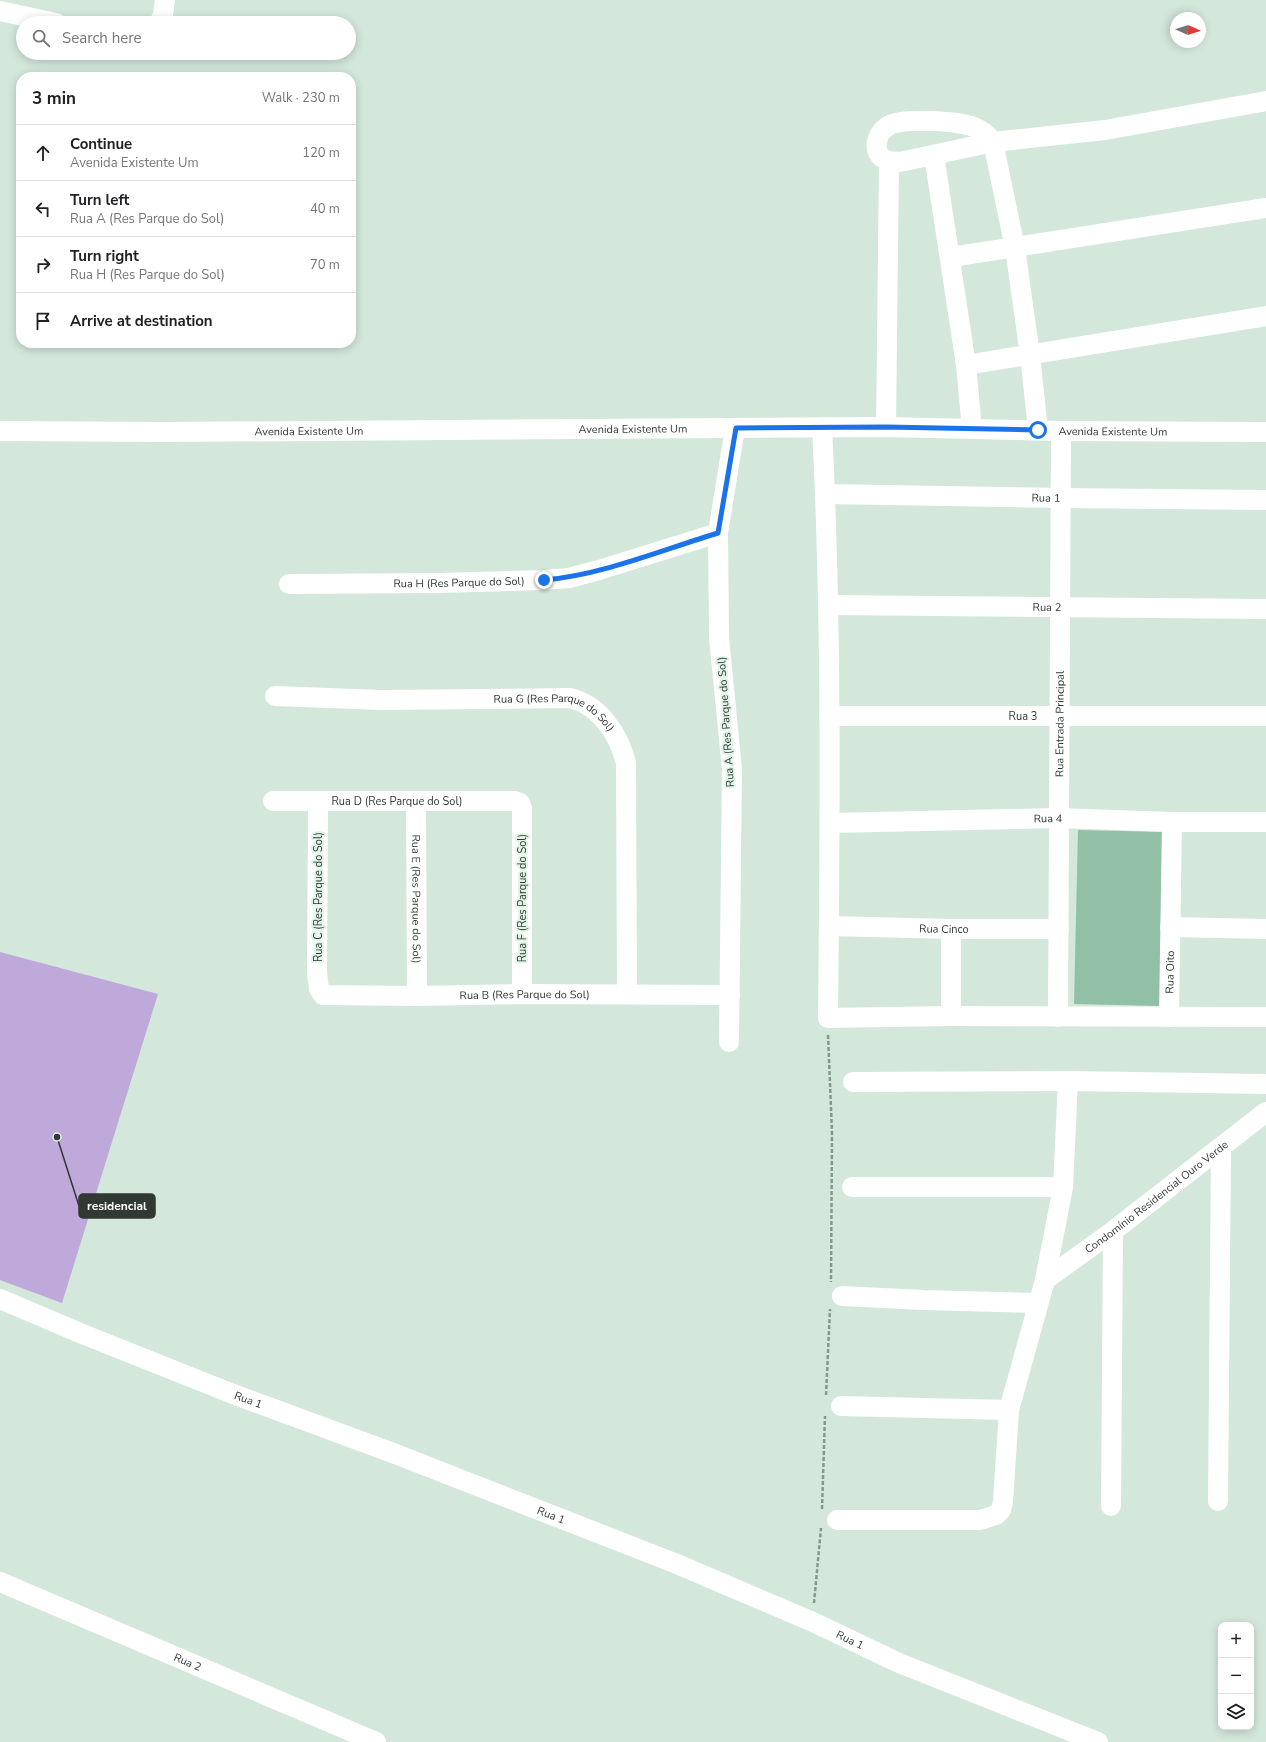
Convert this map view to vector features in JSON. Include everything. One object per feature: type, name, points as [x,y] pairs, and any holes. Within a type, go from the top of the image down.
[{"type":"street","points":[[162,16],[164,0]]},
{"type":"street","points":[[0,11],[23,16]]},
{"type":"street","points":[[1038,430],[1030,355],[1015,248],[993,142],[984,133],[973,127],[926,120],[892,124],[880,132],[876,141],[877,151],[883,158],[889,161],[900,162],[993,142],[1105,130],[1266,101]]},
{"type":"street","points":[[934,155],[951,257],[966,365],[972,429]]},
{"type":"street","points":[[886,427],[889,161]]},
{"type":"street","points":[[951,257],[1266,208]]},
{"type":"street","points":[[966,365],[1266,316]]},
{"type":"street","points":[[822,427],[826,494],[829,605],[830,823],[828,1018],[951,1016],[1266,1017]]},
{"type":"street","name":"Avenida Existente Um","points":[[0,431],[172,432],[886,427],[1266,432]]},
{"type":"street","name":"Rua A (Res Parque do Sol)","points":[[729,1042],[732,769],[719,638],[718,533],[736,428]]},
{"type":"street","name":"Rua Entrada Principal","points":[[1058,1017],[1061,430]]},
{"type":"street","name":"Rua 1","points":[[826,494],[1266,500]]},
{"type":"street","name":"Rua H (Res Parque do Sol)","points":[[289,584],[438,583],[569,578],[600,570],[718,533]]},
{"type":"street","name":"Rua 2","points":[[829,605],[1266,609]]},
{"type":"street","name":"Rua G (Res Parque do Sol)","points":[[275,696],[381,700],[570,698],[582,702],[592,708],[616,736],[626,763],[627,994]]},
{"type":"street","name":"Rua 3","points":[[829,716],[1266,716]]},
{"type":"street","name":"Rua D (Res Parque do Sol)","points":[[273,801],[520,803]]},
{"type":"street","name":"Rua C (Res Parque do Sol)","points":[[318,801],[317,973],[320,992]]},
{"type":"street","name":"Rua E (Res Parque do Sol)","points":[[416,802],[417,996]]},
{"type":"street","name":"Rua F (Res Parque do Sol)","points":[[520,803],[522,809],[522,994]]},
{"type":"street","name":"Rua 4","points":[[830,823],[1058,818],[1172,822],[1266,822]]},
{"type":"street","name":"Rua Oito","points":[[1169,1017],[1172,822]]},
{"type":"street","name":"Rua Cinco","points":[[828,926],[951,930],[1059,929]]},
{"type":"street","points":[[1170,927],[1266,929]]},
{"type":"street","points":[[951,930],[951,1016]]},
{"type":"street","name":"Rua B (Res Parque do Sol)","points":[[320,992],[327,995],[417,996],[522,994],[730,995]]},
{"type":"street","points":[[853,1082],[1068,1080],[1266,1084]]},
{"type":"street","points":[[827,1520],[972,1520],[986,1519],[996,1515],[1002,1508],[1009,1410],[1045,1280],[1063,1187],[1068,1080]]},
{"type":"street","name":"Condomínio Residencial Ouro Verde","points":[[1045,1280],[1113,1231],[1266,1112]]},
{"type":"street","points":[[1218,1501],[1221,1147]]},
{"type":"street","points":[[852,1187],[1063,1187]]},
{"type":"street","points":[[1111,1506],[1113,1231]]},
{"type":"street","points":[[834,1295],[923,1300],[1038,1303]]},
{"type":"street","name":"Rua 1","points":[[0,1299],[80,1333],[233,1394],[393,1453],[677,1564],[813,1622],[899,1663],[1098,1742]]},
{"type":"street","points":[[831,1406],[1009,1410]]},
{"type":"street","name":"Rua 2","points":[[0,1582],[376,1742]]},
{"type":"path","points":[[813,1622],[827,1520],[834,1295],[832,1132],[828,1018]]},
{"type":"green space","points":[[1078,830],[1164,832],[1160,1006],[1074,1004]]},
{"type":"building","points":[[0,952],[158,994],[62,1303],[0,1280]]},
{"type":"place","name":"residencial","points":[[57,1137]]},
{"type":"route","points":[[544,580],[569,578],[600,570],[718,533],[736,428],[886,427],[1038,430]]}]
